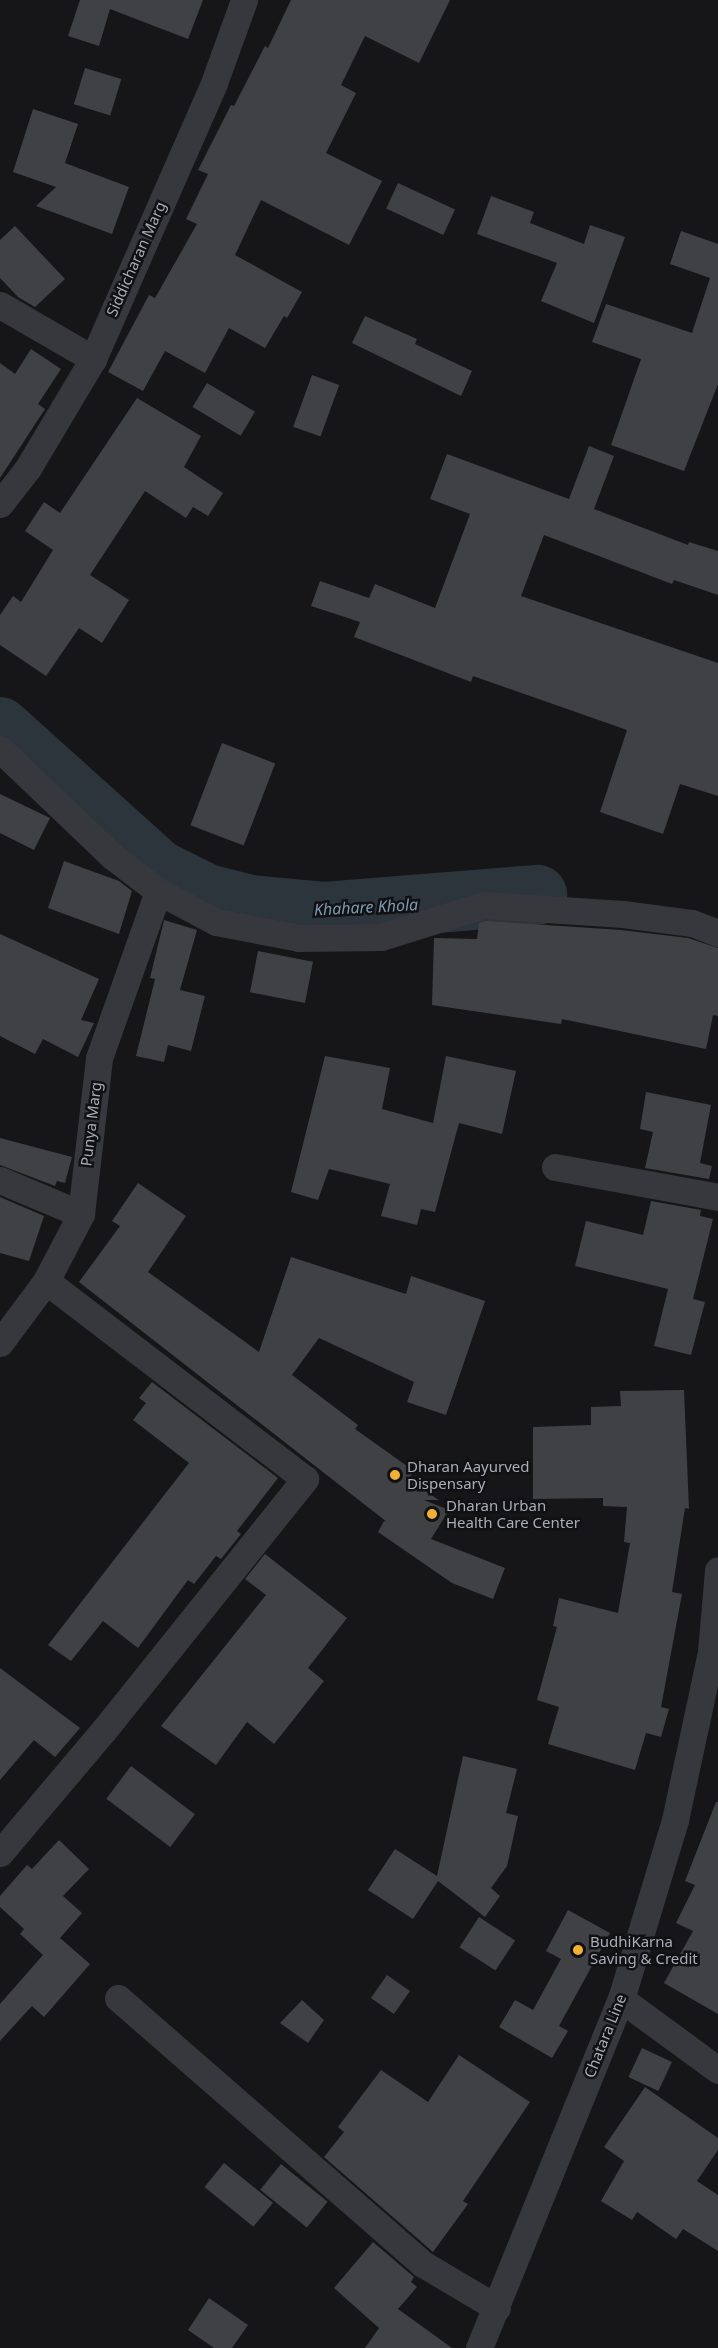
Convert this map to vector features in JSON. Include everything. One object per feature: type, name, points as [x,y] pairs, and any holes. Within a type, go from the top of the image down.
[{"type":"street","name":"Siddicharan Marg","points":[[0,504],[28,468],[93,359],[214,83],[244,0]]},
{"type":"street","points":[[0,305],[93,359]]},
{"type":"street","points":[[0,749],[112,856],[158,891],[216,922],[299,938],[381,937],[484,905],[623,914],[692,923],[718,933]]},
{"type":"street","name":"Punya Marg","points":[[0,1343],[46,1281],[81,1214],[99,1058],[158,891]]},
{"type":"street","points":[[555,1167],[718,1197]]},
{"type":"street","points":[[0,1180],[81,1214]]},
{"type":"street","points":[[0,1853],[104,1730],[304,1479],[46,1281]]},
{"type":"street","name":"Chatara Line","points":[[479,2348],[621,1999],[675,1820],[711,1652],[718,1570]]},
{"type":"street","points":[[118,1998],[423,2264],[496,2308]]},
{"type":"street","points":[[621,1999],[718,2070]]},
{"type":"building","points":[[80,0],[203,0],[188,39],[110,9],[99,46],[68,36]]},
{"type":"building","points":[[291,0],[450,0],[419,63],[365,36],[341,85],[356,93],[326,153],[382,181],[349,245],[261,200],[235,255],[302,292],[287,318],[284,316],[265,348],[229,328],[205,373],[165,351],[143,391],[108,372],[149,295],[155,298],[197,224],[186,219],[208,174],[198,170],[231,105],[234,106],[265,46],[268,48]]},
{"type":"building","points":[[85,68],[121,79],[110,115],[74,104]]},
{"type":"building","points":[[33,109],[78,124],[65,163],[129,187],[112,234],[36,206],[56,187],[13,172]]},
{"type":"building","points":[[398,183],[455,210],[443,235],[386,208]]},
{"type":"building","points":[[491,196],[534,212],[530,223],[584,244],[590,225],[625,237],[594,323],[541,301],[557,263],[477,234]]},
{"type":"building","points":[[15,226],[65,279],[35,307],[18,297],[0,278],[0,240]]},
{"type":"building","points":[[681,231],[718,244],[718,384],[684,471],[611,445],[641,359],[592,342],[606,304],[692,333],[710,278],[670,264]]},
{"type":"building","points":[[365,316],[417,339],[415,344],[472,371],[461,396],[352,343]]},
{"type":"building","points":[[31,349],[61,369],[38,404],[45,409],[0,478],[0,363],[15,374]]},
{"type":"building","points":[[312,375],[339,385],[320,437],[293,427]]},
{"type":"building","points":[[207,383],[255,412],[241,436],[193,407]]},
{"type":"building","points":[[137,398],[201,436],[184,467],[223,493],[208,516],[193,507],[186,518],[145,491],[90,575],[129,600],[102,643],[79,628],[46,676],[0,645],[0,615],[13,596],[21,602],[53,550],[25,531],[44,502],[60,513]]},
{"type":"building","points":[[589,446],[614,456],[594,509],[688,545],[689,542],[718,551],[718,595],[674,580],[672,584],[544,535],[521,596],[718,663],[718,796],[680,784],[663,834],[600,812],[627,730],[473,676],[471,682],[354,637],[360,622],[311,606],[320,581],[369,598],[375,584],[435,608],[470,514],[430,499],[447,454],[569,499]]},
{"type":"building","points":[[222,743],[275,763],[244,846],[190,825]]},
{"type":"building","points":[[0,794],[50,818],[34,850],[0,833]]},
{"type":"building","points":[[64,861],[119,881],[132,891],[119,934],[48,908]]},
{"type":"building","points":[[164,920],[197,930],[180,990],[205,996],[191,1051],[168,1045],[164,1062],[136,1056],[155,979],[150,978]]},
{"type":"building","points":[[486,921],[621,930],[688,938],[718,948],[718,1016],[713,1015],[706,1049],[562,1019],[561,1024],[432,1005],[434,938],[477,939],[479,923]]},
{"type":"building","points":[[0,934],[99,979],[81,1020],[94,1023],[78,1057],[43,1039],[35,1054],[0,1036]]},
{"type":"building","points":[[258,951],[313,962],[305,1003],[250,992]]},
{"type":"building","points":[[325,1056],[390,1068],[382,1109],[433,1123],[446,1056],[516,1071],[502,1134],[459,1123],[435,1212],[421,1209],[417,1225],[381,1216],[390,1184],[329,1169],[318,1200],[291,1192]]},
{"type":"building","points":[[646,1092],[711,1105],[700,1163],[712,1166],[709,1179],[645,1168],[653,1132],[640,1129]]},
{"type":"building","points":[[0,1138],[72,1157],[65,1183],[57,1181],[55,1186],[0,1165]]},
{"type":"building","points":[[138,1183],[186,1216],[148,1272],[259,1352],[291,1257],[406,1294],[411,1276],[485,1301],[446,1415],[407,1402],[414,1382],[319,1338],[292,1375],[358,1425],[355,1429],[414,1471],[408,1480],[439,1500],[424,1500],[449,1510],[431,1539],[505,1568],[493,1599],[452,1583],[378,1532],[384,1521],[387,1522],[79,1282],[120,1226],[112,1221]]},
{"type":"building","points":[[0,1197],[44,1216],[29,1261],[0,1253]]},
{"type":"building","points":[[651,1201],[701,1210],[700,1216],[713,1219],[693,1299],[705,1302],[691,1355],[654,1346],[668,1289],[575,1266],[586,1221],[643,1235]]},
{"type":"building","points":[[152,1382],[278,1478],[237,1531],[241,1534],[221,1559],[216,1556],[194,1584],[188,1580],[138,1648],[103,1621],[71,1661],[48,1645],[189,1463],[133,1420],[146,1403],[139,1398]]},
{"type":"building","points":[[684,1390],[689,1509],[685,1508],[672,1592],[682,1594],[661,1707],[669,1709],[661,1737],[646,1733],[635,1770],[548,1744],[559,1707],[537,1700],[557,1627],[553,1626],[559,1598],[618,1613],[630,1543],[624,1542],[627,1507],[603,1506],[603,1498],[533,1499],[533,1427],[591,1425],[591,1407],[621,1406],[620,1391]]},
{"type":"building","points":[[265,1554],[347,1618],[308,1668],[324,1681],[274,1744],[247,1722],[216,1765],[161,1726],[266,1595],[245,1579]]},
{"type":"building","points":[[0,1668],[80,1728],[55,1757],[34,1740],[0,1780]]},
{"type":"building","points":[[463,1756],[517,1769],[506,1813],[518,1816],[507,1866],[491,1888],[500,1896],[485,1917],[438,1881],[413,1919],[368,1890],[395,1849],[437,1876]]},
{"type":"building","points":[[131,1766],[195,1814],[170,1847],[106,1799]]},
{"type":"building","points":[[716,1802],[718,1802],[718,2014],[664,1983],[693,1931],[676,1923],[695,1885],[685,1881]]},
{"type":"building","points":[[59,1840],[89,1869],[63,1896],[82,1913],[60,1938],[90,1964],[44,2017],[32,2006],[0,2041],[0,2004],[43,1955],[20,1934],[24,1929],[0,1907],[0,1896],[27,1865],[32,1869]]},
{"type":"building","points":[[568,1910],[610,1933],[559,2026],[568,2031],[552,2058],[499,2027],[515,2000],[533,2010],[561,1959],[546,1951]]},
{"type":"building","points":[[479,1917],[515,1940],[495,1971],[459,1947]]},
{"type":"building","points":[[387,1975],[410,1991],[394,2014],[371,1998]]},
{"type":"building","points":[[302,2000],[324,2020],[308,2043],[280,2023]]},
{"type":"building","points":[[642,2048],[672,2062],[658,2091],[628,2077]]},
{"type":"building","points":[[459,2055],[530,2102],[463,2201],[468,2204],[433,2252],[324,2157],[344,2132],[338,2127],[381,2070],[428,2102]]},
{"type":"building","points":[[645,2087],[718,2138],[718,2150],[697,2181],[718,2195],[718,2251],[683,2229],[676,2239],[637,2212],[632,2220],[601,2201],[624,2161],[604,2147]]},
{"type":"building","points":[[224,2163],[273,2203],[253,2227],[204,2187]]},
{"type":"building","points":[[281,2164],[328,2202],[307,2227],[260,2190]]},
{"type":"building","points":[[373,2242],[414,2277],[411,2282],[417,2287],[398,2309],[452,2348],[365,2348],[379,2328],[334,2288]]},
{"type":"building","points":[[209,2298],[248,2325],[232,2348],[214,2348],[188,2330]]},
{"type":"waterway","name":"Khahare Khola","points":[[0,727],[159,870],[207,894],[250,905],[324,912],[537,895]]},
{"type":"place","name":"Dharan Aayurved Dispensary","points":[[395,1475]]},
{"type":"place","name":"Dharan Urban Health Care Center","points":[[432,1514]]},
{"type":"place","name":"BudhiKarna Saving & Credit","points":[[578,1950]]}]
